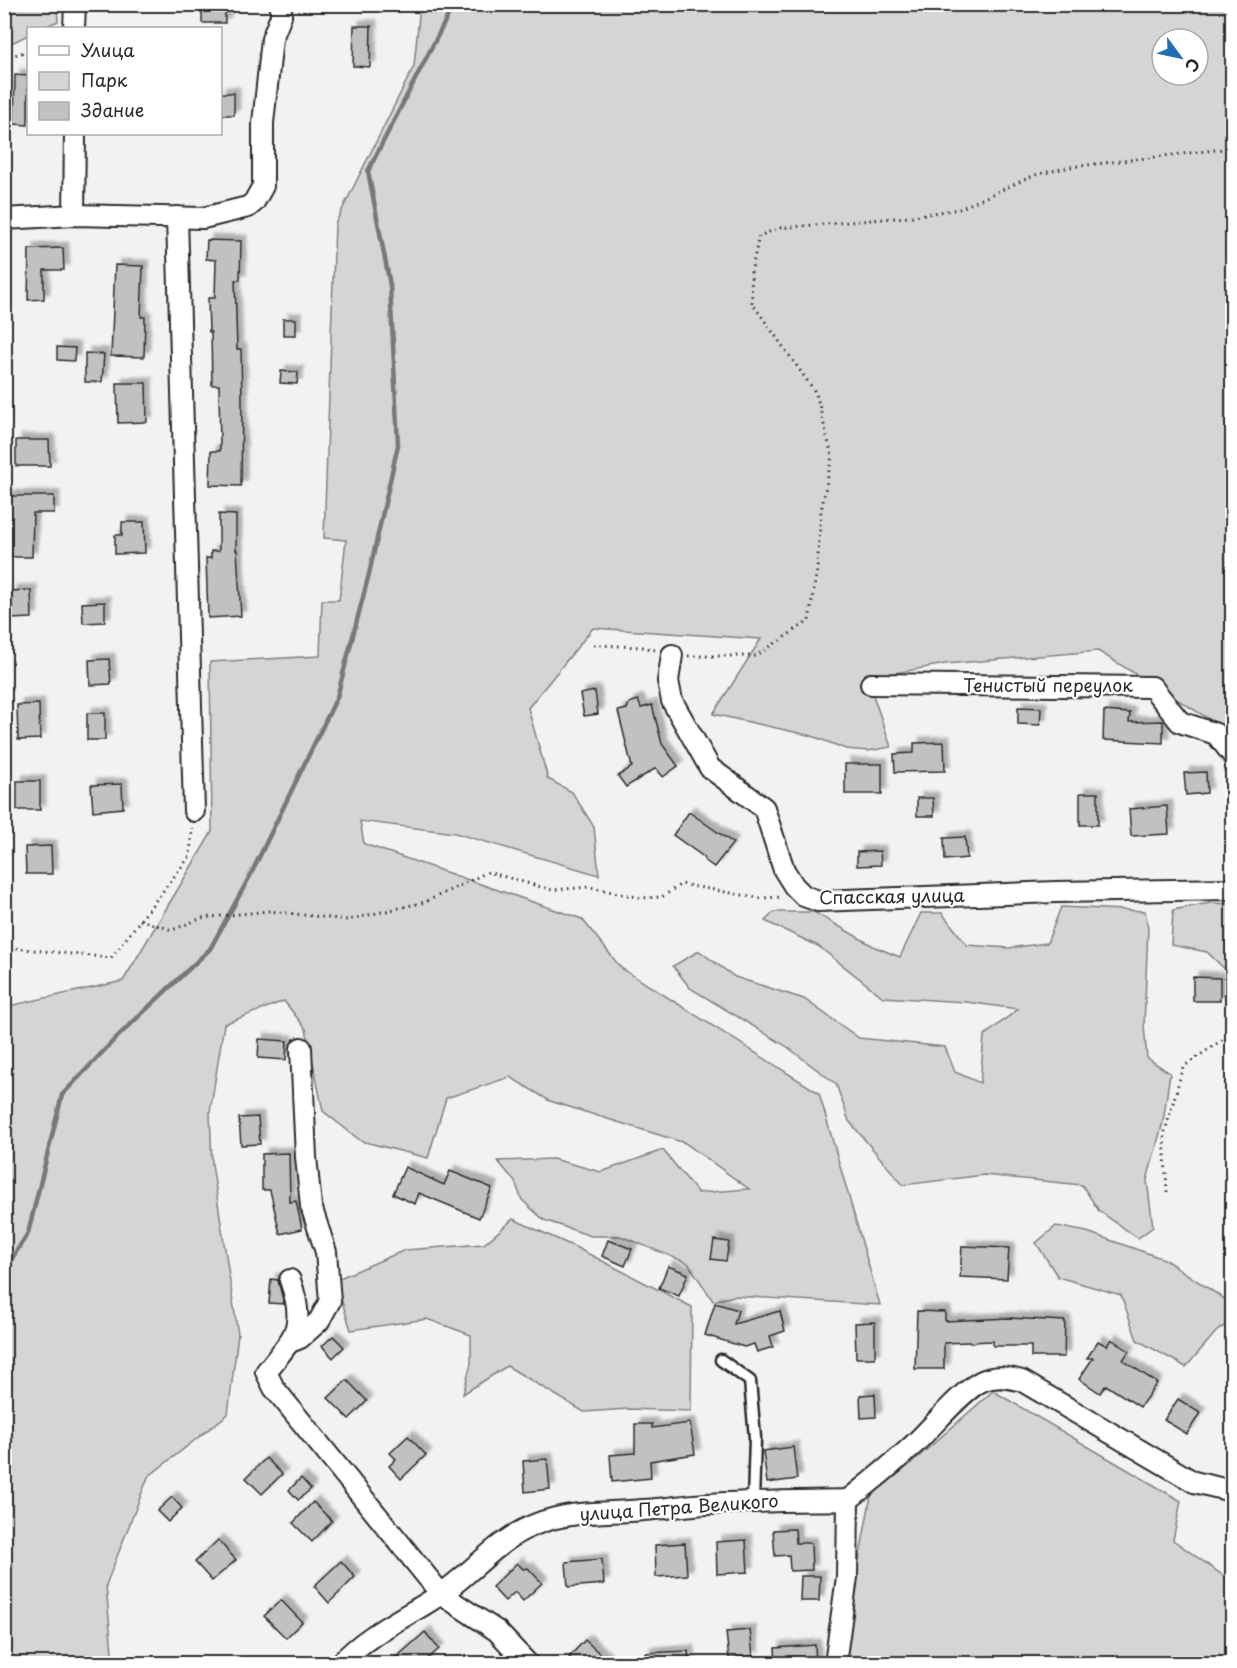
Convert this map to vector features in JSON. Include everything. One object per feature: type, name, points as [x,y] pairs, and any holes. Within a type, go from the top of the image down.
[{"type":"street","points":[[74,27],[75,4]]},
{"type":"street","points":[[4,219],[74,216],[203,218],[248,207],[258,198],[263,186],[263,123],[272,39],[281,16],[281,4]]},
{"type":"street","points":[[74,216],[75,135]]},
{"type":"street","points":[[177,217],[194,811]]},
{"type":"street","name":"Спасская улица","points":[[672,656],[668,681],[672,701],[711,768],[764,808],[784,870],[804,896],[818,902],[1056,892],[1233,889]]},
{"type":"street","name":"Тенистый переулок","points":[[871,684],[1152,687],[1180,722],[1216,734],[1233,754]]},
{"type":"street","points":[[288,1343],[300,1338],[319,1321],[330,1301],[326,1252],[311,1206],[306,1157],[301,1048]]},
{"type":"street","points":[[291,1280],[296,1297],[298,1325],[294,1337],[266,1372],[274,1388],[441,1594],[497,1631],[528,1664]]},
{"type":"street","points":[[835,1664],[847,1577],[848,1500],[910,1449],[981,1381],[996,1377],[1009,1377],[1022,1381],[1194,1482],[1233,1491]]},
{"type":"street","name":"улица Петра Великого","points":[[340,1664],[352,1650],[441,1594],[523,1530],[560,1517],[587,1512],[642,1511],[705,1504],[848,1500]]},
{"type":"lane","points":[[721,1360],[750,1381],[755,1438],[753,1502]]},
{"type":"path","points":[[4,58],[27,51]]},
{"type":"path","points":[[594,645],[644,647],[672,656],[756,656],[809,621],[817,570],[821,511],[832,456],[816,393],[752,303],[751,273],[759,236],[779,228],[907,217],[959,209],[1035,175],[1070,167],[1233,148]]},
{"type":"path","points":[[4,946],[111,958],[190,856],[194,811]]},
{"type":"path","points":[[140,920],[172,930],[202,918],[269,911],[347,920],[425,902],[488,872],[552,890],[590,887],[641,898],[662,897],[681,884],[759,898],[804,896]]},
{"type":"path","points":[[1167,1192],[1164,1135],[1183,1067],[1233,1033]]},
{"type":"green space","points":[[4,5],[57,5],[58,21],[44,27],[27,27],[27,35],[5,46]]},
{"type":"green space","points":[[420,5],[1232,5],[1232,733],[1098,651],[945,664],[867,678],[891,747],[868,751],[846,749],[812,736],[713,714],[761,639],[593,628],[528,708],[548,779],[572,792],[594,827],[599,875],[455,833],[360,821],[364,844],[582,919],[621,968],[819,1093],[880,1305],[734,1296],[713,1301],[688,1263],[620,1236],[591,1236],[544,1220],[522,1200],[515,1182],[498,1161],[553,1159],[601,1172],[663,1150],[698,1193],[749,1189],[685,1143],[550,1101],[510,1077],[446,1098],[428,1158],[361,1141],[323,1111],[306,1029],[284,1001],[224,1024],[210,1112],[212,1164],[238,1334],[228,1414],[148,1477],[106,1585],[113,1663],[5,1663],[4,1007],[123,981],[212,832],[210,662],[320,656],[322,600],[339,600],[346,540],[324,538],[335,224],[414,66]]},
{"type":"green space","points":[[1210,903],[1232,904],[1232,976],[1207,952],[1171,945],[1173,910]]},
{"type":"green space","points":[[1061,907],[1145,911],[1148,928],[1144,1026],[1147,1058],[1170,1073],[1163,1122],[1147,1180],[1153,1227],[1138,1238],[1099,1211],[1082,1185],[984,1175],[903,1185],[849,1121],[836,1084],[786,1046],[690,988],[673,966],[699,951],[735,977],[804,999],[859,1038],[945,1047],[955,1072],[980,1083],[984,1036],[1018,1009],[966,1002],[883,997],[818,946],[765,921],[774,912],[814,912],[875,947],[900,957],[921,913],[942,913],[967,945],[1009,948],[1047,943]]},
{"type":"green space","points":[[513,1219],[577,1248],[692,1307],[691,1411],[628,1409],[584,1412],[507,1366],[463,1394],[471,1363],[471,1335],[427,1319],[351,1330],[335,1280],[405,1250],[484,1244]]},
{"type":"green space","points":[[1056,1226],[1087,1232],[1164,1259],[1232,1304],[1232,1320],[1216,1332],[1186,1367],[1137,1340],[1121,1295],[1058,1277],[1036,1243]]},
{"type":"green space","points":[[993,1391],[1181,1501],[1173,1540],[1232,1582],[1232,1663],[840,1664],[871,1495],[906,1468]]},
{"type":"building","points":[[202,4],[225,4],[225,23],[202,23]]},
{"type":"building","points":[[354,26],[371,26],[370,67],[353,66]]},
{"type":"building","points":[[15,75],[27,76],[27,125],[14,124]]},
{"type":"building","points":[[222,93],[234,93],[234,115],[222,115]]},
{"type":"building","points":[[207,240],[241,241],[240,280],[235,280],[237,349],[241,349],[241,486],[210,485],[211,451],[220,451],[219,385],[212,385],[208,298],[215,298],[216,260],[206,259]]},
{"type":"building","points":[[63,248],[64,270],[44,270],[44,299],[28,300],[29,249]]},
{"type":"building","points":[[115,265],[143,266],[141,317],[145,317],[144,357],[111,356]]},
{"type":"building","points":[[283,319],[296,319],[296,335],[283,335]]},
{"type":"building","points":[[57,347],[75,348],[74,361],[57,360]]},
{"type":"building","points":[[85,353],[104,354],[102,382],[85,382]]},
{"type":"building","points":[[281,371],[298,372],[297,384],[280,383]]},
{"type":"building","points":[[117,383],[146,383],[147,422],[118,423]]},
{"type":"building","points":[[16,440],[49,440],[50,466],[16,466]]},
{"type":"building","points":[[4,496],[54,496],[54,513],[33,513],[32,557],[9,557],[9,513],[4,513]]},
{"type":"building","points":[[219,514],[236,515],[241,616],[208,618],[206,558],[211,558],[211,551],[219,551]]},
{"type":"building","points":[[122,522],[144,522],[145,553],[115,554],[115,535],[122,535]]},
{"type":"building","points":[[31,590],[32,618],[11,619],[11,591]]},
{"type":"building","points":[[105,602],[105,622],[83,623],[82,603]]},
{"type":"building","points":[[109,659],[111,684],[90,685],[89,660]]},
{"type":"building","points":[[595,691],[598,714],[584,716],[580,694]]},
{"type":"building","points":[[638,700],[641,708],[652,705],[662,744],[678,766],[663,777],[656,768],[626,787],[618,776],[632,767],[618,711],[627,709],[629,703]]},
{"type":"building","points":[[39,704],[40,739],[18,740],[17,705]]},
{"type":"building","points":[[1018,707],[1041,708],[1040,725],[1018,724]]},
{"type":"building","points":[[1104,711],[1130,713],[1129,722],[1163,721],[1163,743],[1103,740]]},
{"type":"building","points":[[87,713],[105,713],[105,740],[87,740]]},
{"type":"building","points":[[944,742],[945,771],[895,772],[894,754],[914,753],[914,743]]},
{"type":"building","points":[[845,764],[882,764],[882,794],[845,794]]},
{"type":"building","points":[[1206,772],[1207,793],[1186,795],[1184,773]]},
{"type":"building","points":[[17,781],[40,781],[40,810],[17,810]]},
{"type":"building","points":[[122,784],[123,808],[93,811],[91,785]]},
{"type":"building","points":[[1080,793],[1098,793],[1098,825],[1080,825]]},
{"type":"building","points":[[917,798],[933,798],[934,816],[917,816]]},
{"type":"building","points":[[1167,806],[1169,834],[1131,836],[1129,809]]},
{"type":"building","points":[[689,812],[733,843],[714,867],[673,835]]},
{"type":"building","points":[[965,837],[967,858],[945,860],[944,838]]},
{"type":"building","points":[[51,846],[52,874],[26,874],[25,847]]},
{"type":"building","points":[[880,851],[881,865],[857,866],[857,852]]},
{"type":"building","points":[[1193,977],[1220,978],[1220,1001],[1193,1001]]},
{"type":"building","points":[[259,1039],[287,1041],[286,1060],[258,1058]]},
{"type":"building","points":[[258,1117],[260,1144],[241,1145],[239,1118]]},
{"type":"building","points":[[289,1153],[290,1202],[296,1201],[302,1229],[280,1234],[270,1190],[262,1190],[262,1154]]},
{"type":"building","points":[[405,1167],[444,1185],[450,1171],[492,1188],[479,1218],[419,1193],[415,1204],[393,1194]]},
{"type":"building","points":[[608,1240],[632,1249],[625,1266],[602,1256]]},
{"type":"building","points":[[714,1240],[729,1242],[726,1261],[711,1259]]},
{"type":"building","points":[[962,1246],[1009,1248],[1007,1279],[960,1277]]},
{"type":"building","points":[[668,1266],[688,1274],[679,1296],[659,1288]]},
{"type":"building","points":[[271,1279],[278,1280],[284,1304],[269,1303]]},
{"type":"building","points":[[715,1303],[738,1310],[734,1324],[780,1311],[785,1331],[770,1336],[773,1347],[757,1352],[754,1344],[744,1347],[705,1335]]},
{"type":"building","points":[[917,1311],[945,1312],[945,1321],[1009,1318],[1065,1321],[1064,1357],[1031,1357],[1031,1346],[993,1346],[993,1341],[944,1343],[944,1369],[915,1369]]},
{"type":"building","points":[[875,1322],[875,1358],[856,1358],[855,1323]]},
{"type":"building","points":[[333,1336],[344,1347],[333,1358],[322,1346]]},
{"type":"building","points":[[1111,1339],[1129,1351],[1123,1360],[1157,1383],[1140,1407],[1106,1385],[1100,1393],[1079,1379],[1093,1358],[1087,1358],[1098,1341],[1107,1346]]},
{"type":"building","points":[[347,1380],[367,1401],[349,1419],[328,1398]]},
{"type":"building","points":[[875,1394],[876,1417],[861,1418],[860,1395]]},
{"type":"building","points":[[1178,1399],[1200,1413],[1187,1434],[1164,1420]]},
{"type":"building","points":[[690,1423],[695,1454],[650,1461],[651,1478],[612,1482],[610,1455],[635,1453],[635,1424],[652,1424],[652,1428]]},
{"type":"building","points":[[408,1436],[426,1455],[401,1479],[389,1466],[396,1459],[390,1453]]},
{"type":"building","points":[[793,1447],[797,1479],[767,1483],[763,1451]]},
{"type":"building","points":[[266,1458],[282,1474],[262,1494],[246,1478]]},
{"type":"building","points":[[547,1459],[550,1489],[525,1492],[523,1461]]},
{"type":"building","points":[[301,1478],[311,1489],[298,1500],[289,1490]]},
{"type":"building","points":[[172,1497],[182,1508],[168,1522],[157,1511]]},
{"type":"building","points":[[313,1502],[332,1521],[312,1542],[293,1523]]},
{"type":"building","points":[[795,1529],[796,1543],[811,1543],[812,1570],[790,1571],[789,1555],[775,1556],[773,1530]]},
{"type":"building","points":[[218,1540],[236,1560],[212,1581],[195,1562]]},
{"type":"building","points":[[746,1540],[748,1572],[717,1574],[716,1542]]},
{"type":"building","points":[[685,1543],[687,1575],[656,1577],[655,1545]]},
{"type":"building","points":[[602,1559],[604,1584],[568,1587],[566,1562]]},
{"type":"building","points":[[341,1561],[355,1577],[329,1603],[314,1586]]},
{"type":"building","points":[[517,1563],[523,1569],[528,1568],[542,1583],[523,1601],[515,1592],[505,1601],[492,1587]]},
{"type":"building","points":[[801,1576],[820,1576],[819,1601],[800,1601]]},
{"type":"building","points":[[281,1600],[302,1622],[286,1638],[264,1616]]},
{"type":"building","points":[[750,1630],[753,1656],[729,1659],[726,1632]]},
{"type":"building","points":[[425,1632],[439,1649],[422,1664],[389,1664]]},
{"type":"building","points":[[585,1640],[611,1664],[576,1664],[569,1657]]},
{"type":"building","points":[[815,1645],[816,1664],[776,1664],[775,1648]]},
{"type":"building","points":[[688,1651],[689,1664],[645,1664],[645,1653]]},
{"type":"waterway","points":[[4,1271],[28,1233],[62,1095],[115,1039],[210,949],[250,876],[337,697],[369,574],[398,445],[390,285],[368,171],[454,4]]}]
